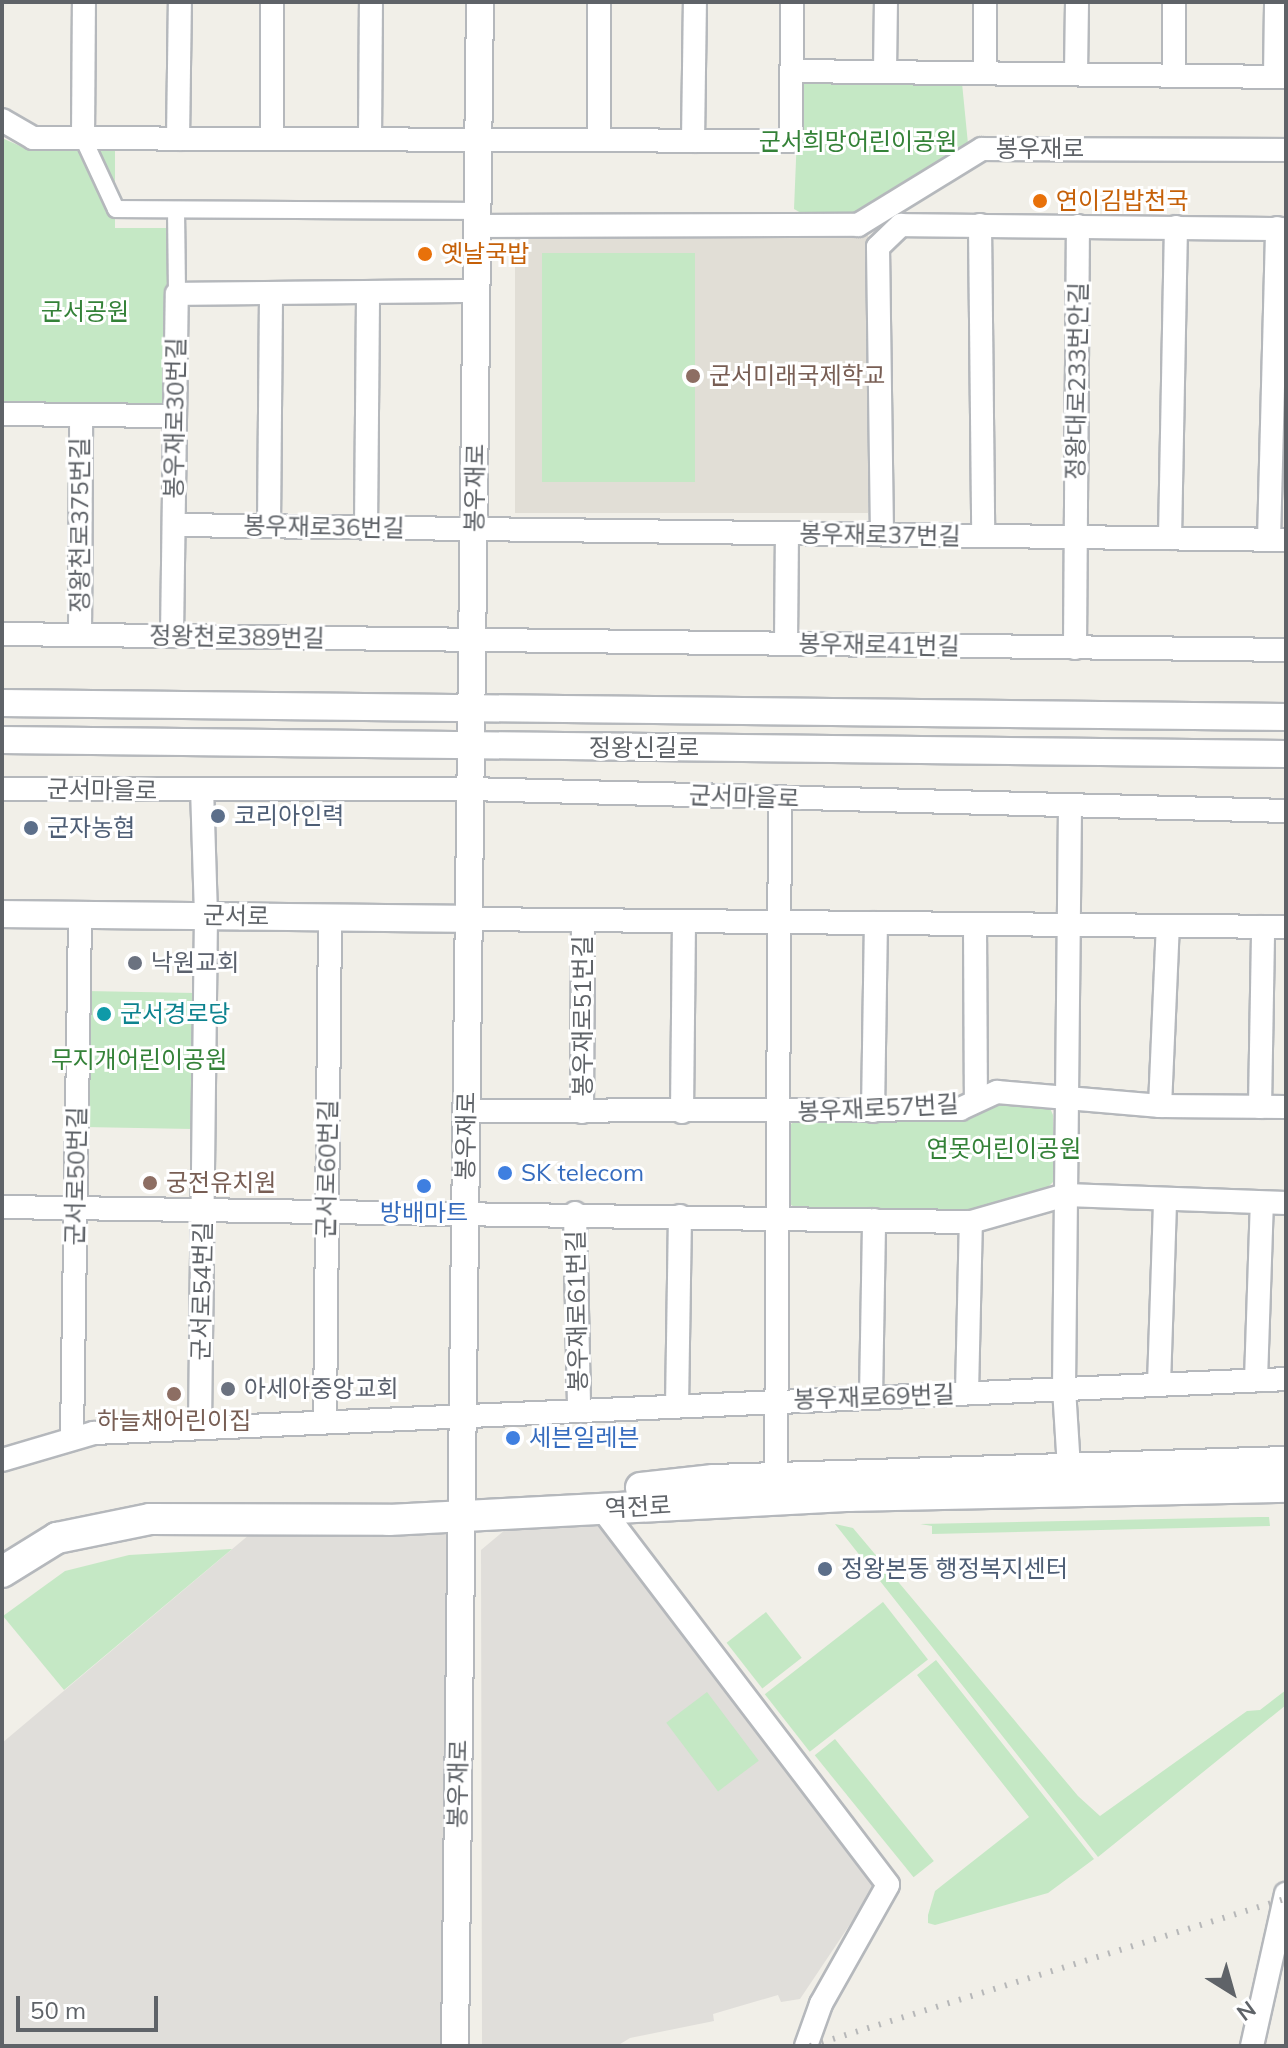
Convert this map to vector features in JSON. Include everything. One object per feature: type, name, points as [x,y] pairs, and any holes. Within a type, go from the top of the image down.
[{"type":"main road","name":"역전로","points":[[2,1572],[57,1538],[150,1519],[389,1520],[462,1507],[776,1478],[1286,1462]]},
{"type":"main road","name":"역전로","points":[[2,1553],[107,1507],[602,1509],[850,1496],[1286,1487]]},
{"type":"street","points":[[84,2],[83,138],[116,209],[478,218]]},
{"type":"street","points":[[178,139],[180,2]]},
{"type":"street","points":[[272,2],[272,139]]},
{"type":"street","points":[[370,139],[371,2]]},
{"type":"street","name":"봉우재로","points":[[455,2046],[480,2]]},
{"type":"street","points":[[599,2],[599,140]]},
{"type":"street","points":[[693,141],[695,2]]},
{"type":"street","points":[[2,120],[33,138],[791,141],[792,2]]},
{"type":"street","points":[[885,71],[886,2]]},
{"type":"street","points":[[985,2],[985,73]]},
{"type":"street","points":[[1076,74],[1077,2]]},
{"type":"street","points":[[1174,2],[1174,74]]},
{"type":"street","points":[[792,71],[1280,77],[1276,2]]},
{"type":"street","name":"봉우재로","points":[[478,218],[858,225],[982,149],[1286,150]]},
{"type":"street","points":[[176,210],[177,294],[477,291]]},
{"type":"street","points":[[882,534],[878,247],[901,225],[1282,228],[1277,540]]},
{"type":"street","points":[[980,225],[983,536]]},
{"type":"street","name":"정왕대로233번안길","points":[[1075,648],[1078,226]]},
{"type":"street","points":[[1170,538],[1176,227]]},
{"type":"street","points":[[366,528],[368,292]]},
{"type":"street","points":[[269,526],[271,293]]},
{"type":"street","name":"봉우재로30번길","points":[[172,636],[177,294]]},
{"type":"street","name":"정왕천로375번길","points":[[2,414],[175,416]]},
{"type":"street","name":"정왕천로375번길","points":[[80,635],[81,415]]},
{"type":"street","name":"봉우재로36번길","points":[[174,525],[474,529]]},
{"type":"street","name":"봉우재로37번길","points":[[474,529],[1277,540]]},
{"type":"street","points":[[786,644],[787,533]]},
{"type":"street","name":"정왕천로389번길","points":[[2,634],[473,640]]},
{"type":"street","name":"봉우재로41번길","points":[[473,640],[1286,650]]},
{"type":"street","name":"정왕신길로","points":[[2,703],[1286,717]]},
{"type":"street","name":"정왕신길로","points":[[2,740],[1286,754]]},
{"type":"street","name":"군서마을로","points":[[2,789],[469,789],[1286,811]]},
{"type":"street","points":[[202,791],[206,915]]},
{"type":"street","points":[[776,1478],[774,1218],[780,798]]},
{"type":"street","points":[[1069,1468],[1064,1389],[1072,925],[1070,805]]},
{"type":"street","name":"군서로","points":[[2,914],[469,919]]},
{"type":"street","name":"군서로50번길","points":[[72,1437],[80,914]]},
{"type":"street","name":"군서로54번길","points":[[200,1427],[206,915]]},
{"type":"street","name":"군서로60번길","points":[[325,1421],[330,917]]},
{"type":"street","name":"봉우재로51번길","points":[[469,919],[1275,927],[1260,1107]]},
{"type":"street","name":"봉우재로51번길","points":[[582,1112],[583,920]]},
{"type":"street","points":[[682,1112],[684,921]]},
{"type":"street","points":[[873,1111],[876,923]]},
{"type":"street","points":[[975,924],[976,1100]]},
{"type":"street","points":[[1160,1106],[1168,926]]},
{"type":"street","name":"봉우재로57번길","points":[[467,1111],[777,1113],[960,1109],[997,1092],[1160,1106],[1286,1107]]},
{"type":"street","name":"봉우재로61번길","points":[[2,1207],[466,1211],[971,1222],[1066,1195],[1286,1203]]},
{"type":"street","points":[[1159,1384],[1165,1201]]},
{"type":"street","points":[[1256,1380],[1262,1203]]},
{"type":"street","name":"봉우재로61번길","points":[[575,1213],[579,1410]]},
{"type":"street","points":[[677,1406],[680,1216]]},
{"type":"street","points":[[871,1397],[874,1220]]},
{"type":"street","points":[[967,1393],[971,1222]]},
{"type":"street","name":"봉우재로69번길","points":[[2,1460],[72,1437],[200,1427],[1286,1379]]},
{"type":"street","points":[[602,1509],[888,1885],[821,2004],[806,2046]]},
{"type":"street","points":[[1252,2046],[1276,1982],[1286,1894]]},
{"type":"shaded area","name":"군서미래국제학교","points":[[515,233],[868,233],[868,513],[515,513]]},
{"type":"shaded area","points":[[595,1520],[877,1884],[800,1999],[781,2002],[778,1995],[713,2014],[714,2021],[630,2038],[617,2046],[482,2046],[481,1550],[511,1525]]},
{"type":"shaded area","points":[[446,1522],[446,2046],[2,2046],[2,1743],[256,1529]]},
{"type":"green space","name":"군서희망어린이공원","points":[[808,80],[962,83],[968,144],[851,217],[803,214],[794,209],[799,87]]},
{"type":"green space","name":"군서공원","points":[[2,138],[29,150],[115,150],[115,228],[185,228],[185,283],[168,284],[167,404],[2,404]]},
{"type":"green space","points":[[542,253],[695,253],[695,482],[542,482]]},
{"type":"green space","name":"무지개어린이공원","points":[[86,991],[195,993],[193,1129],[84,1127]]},
{"type":"green space","name":"연못어린이공원","points":[[991,1100],[1047,1101],[1053,1115],[1054,1181],[1047,1188],[967,1210],[799,1211],[785,1200],[787,1131],[795,1118],[960,1121]]},
{"type":"green space","points":[[1269,1517],[1270,1526],[932,1534],[932,1526],[920,1524]]},
{"type":"green space","points":[[835,1524],[853,1528],[1078,1796],[1100,1816],[1247,1711],[1260,1710],[1286,1690],[1286,1705],[1098,1857]]},
{"type":"green space","points":[[232,1549],[64,1690],[3,1616],[65,1571],[129,1555]]},
{"type":"green space","points":[[883,1602],[928,1660],[810,1752],[765,1694]]},
{"type":"green space","points":[[766,1612],[802,1658],[762,1688],[727,1643]]},
{"type":"green space","points":[[936,1660],[1094,1859],[1048,1893],[935,1925],[928,1923],[928,1915],[935,1891],[1029,1817],[917,1675]]},
{"type":"green space","points":[[707,1692],[759,1761],[718,1791],[666,1723]]},
{"type":"green space","points":[[835,1739],[934,1861],[914,1877],[815,1755]]},
{"type":"railway","points":[[810,2046],[1286,1899]]},
{"type":"place","name":"연이김밥천국","points":[[1040,201]]},
{"type":"place","name":"옛날국밥","points":[[425,254]]},
{"type":"place","name":"군서미래국제학교","points":[[693,376]]},
{"type":"place","name":"코리아인력","points":[[218,816]]},
{"type":"place","name":"군자농협","points":[[31,828]]},
{"type":"place","name":"낙원교회","points":[[135,963]]},
{"type":"place","name":"군서경로당","points":[[104,1014]]},
{"type":"place","name":"SK telecom","points":[[505,1173]]},
{"type":"place","name":"궁전유치원","points":[[150,1183]]},
{"type":"place","name":"방배마트","points":[[424,1186]]},
{"type":"place","name":"아세아중앙교회","points":[[228,1389]]},
{"type":"place","name":"하늘채어린이집","points":[[174,1394]]},
{"type":"place","name":"세븐일레븐","points":[[513,1438]]},
{"type":"place","name":"정왕본동 행정복지센터","points":[[825,1569]]}]
